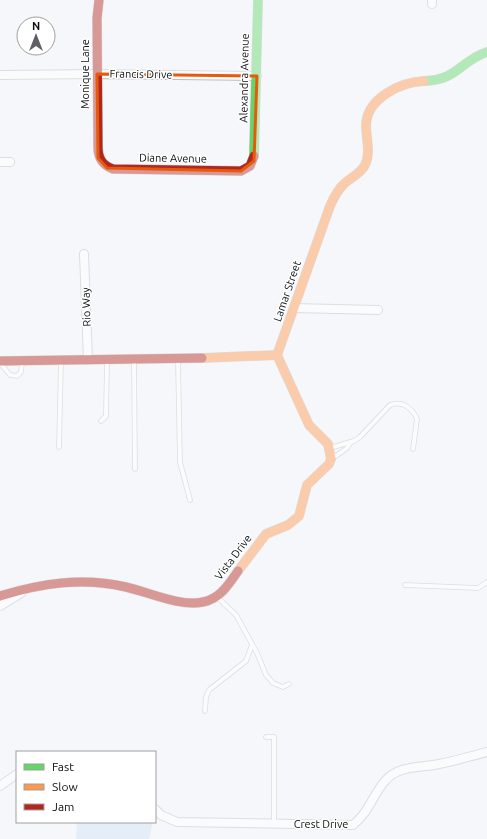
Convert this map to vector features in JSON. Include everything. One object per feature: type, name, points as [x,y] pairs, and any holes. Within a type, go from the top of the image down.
[{"type":"street","name":"Monique Lane","points":[[98,147],[97,12],[99,0]]},
{"type":"street","name":"Alexandra Avenue","points":[[254,157],[258,0]]},
{"type":"street","name":"Lamar Street","points":[[277,355],[328,209],[336,193],[363,168],[367,161],[366,123],[369,113],[376,104],[401,85],[413,82],[445,79],[459,71],[474,58],[487,52]]},
{"type":"street","name":"Francis Drive","points":[[0,75],[97,74],[257,76]]},
{"type":"street","name":"Diane Avenue","points":[[98,147],[98,158],[101,163],[113,169],[241,172],[250,166],[254,157]]},
{"type":"street","points":[[0,162],[10,162]]},
{"type":"street","name":"Rio Way","points":[[84,254],[88,360]]},
{"type":"street","points":[[294,308],[378,310]]},
{"type":"street","points":[[0,362],[180,359],[277,355],[309,425],[328,444],[330,452]]},
{"type":"street","name":"Vista Drive","points":[[0,596],[30,587],[86,581],[109,584],[192,604],[205,602],[222,593],[266,534],[288,525],[300,516],[307,485],[328,464],[330,452]]},
{"type":"street","points":[[0,606],[30,587]]},
{"type":"street","name":"Crest Drive","points":[[156,810],[161,815],[177,822],[353,825],[363,816],[384,780],[395,772],[438,764],[487,752]]},
{"type":"street","points":[[0,786],[16,775]]},
{"type":"lane","points":[[134,359],[135,469]]},
{"type":"lane","points":[[180,359],[178,362],[179,448],[184,484],[190,500]]},
{"type":"lane","points":[[59,447],[61,360]]},
{"type":"lane","points":[[101,421],[106,416],[107,360]]},
{"type":"lane","points":[[0,362],[10,375],[17,376],[21,372],[22,361]]},
{"type":"lane","points":[[330,452],[336,456],[339,454],[351,442],[365,432],[390,405],[400,403],[410,408],[417,419],[413,449]]},
{"type":"lane","points":[[330,452],[351,442]]},
{"type":"lane","points":[[405,585],[478,588],[487,582]]},
{"type":"lane","points":[[217,596],[236,615],[270,680],[283,687],[289,684]]},
{"type":"lane","points":[[205,711],[206,697],[209,690],[246,661],[252,644]]},
{"type":"lane","points":[[266,737],[274,737],[274,824]]},
{"type":"highlighted area","points":[[97,74],[257,76],[254,161],[241,171],[107,168],[98,158]]},
{"type":"shaded area","points":[[77,823],[153,823],[149,839],[76,839]]},
{"type":"traffic: fast","points":[[254,156],[258,0]]},
{"type":"traffic: fast","points":[[424,81],[435,80],[452,74],[471,60],[487,52]]},
{"type":"traffic: slow","points":[[277,355],[336,193],[345,183],[359,173],[367,160],[368,150],[366,125],[368,115],[372,107],[379,99],[396,88],[405,84],[424,81]]},
{"type":"traffic: slow","points":[[202,358],[277,355]]},
{"type":"traffic: slow","points":[[238,571],[266,534],[288,525],[299,516],[307,485],[329,464],[331,459],[328,444],[309,425],[277,355]]},
{"type":"traffic: jam","points":[[99,0],[97,18],[98,147],[101,161],[113,169],[241,171],[250,166],[254,156]]},
{"type":"traffic: jam","points":[[0,361],[202,358]]},
{"type":"traffic: jam","points":[[0,596],[16,591],[47,585],[94,582],[126,587],[175,601],[194,603],[203,602],[214,598],[227,586],[238,571]]}]
